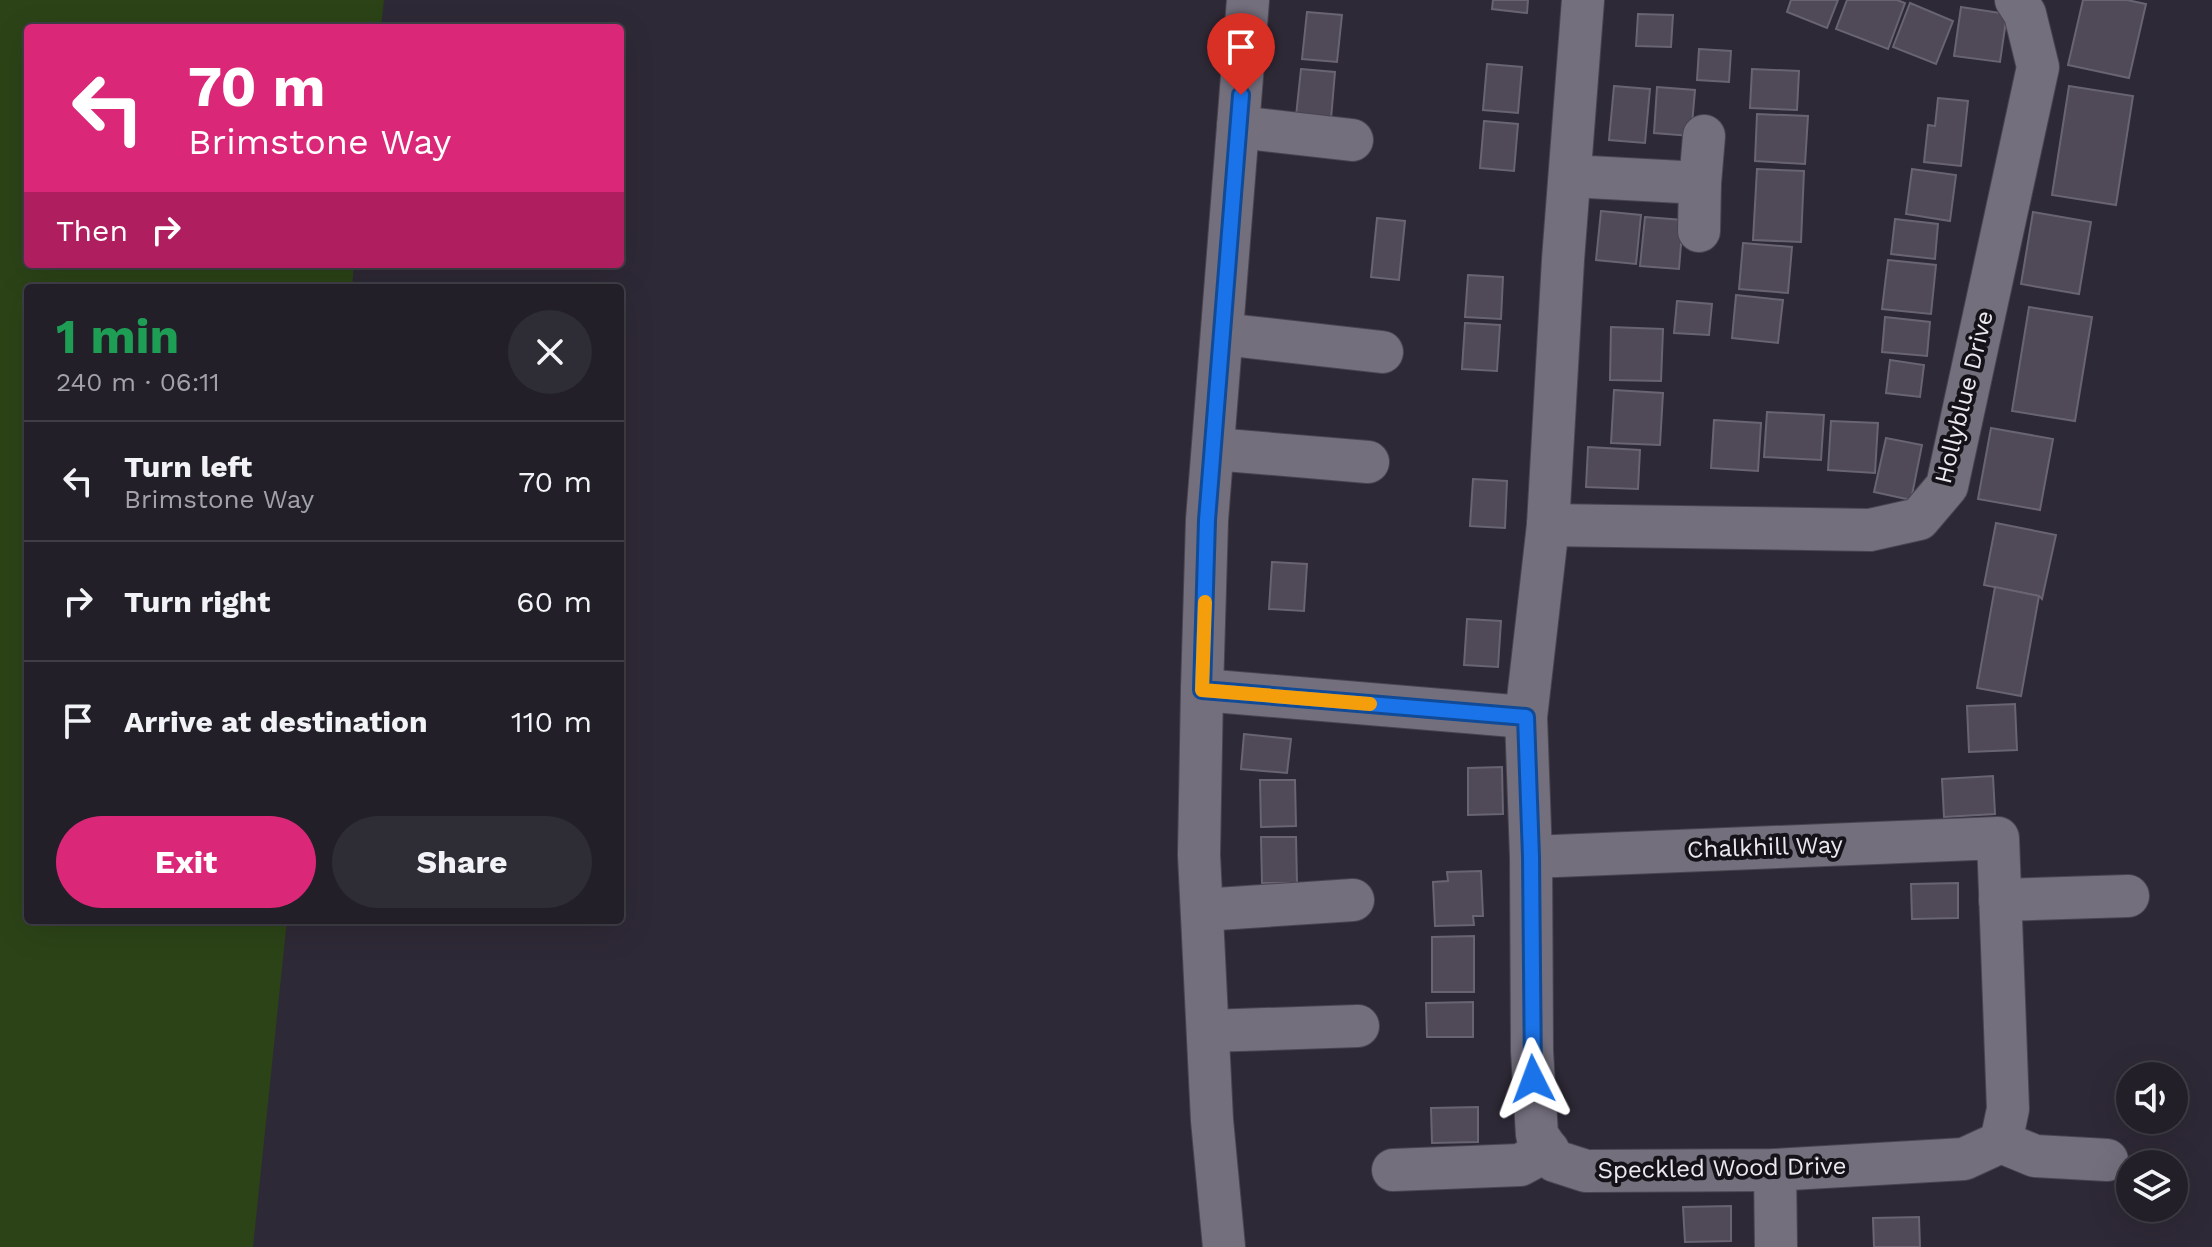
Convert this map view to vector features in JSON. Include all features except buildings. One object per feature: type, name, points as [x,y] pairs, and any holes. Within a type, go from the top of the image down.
[{"type":"street","points":[[1224,1247],[1212,1120],[1199,855],[1202,690],[1207,520],[1248,0]]},
{"type":"street","points":[[1393,1170],[1520,1165],[1548,1150],[1537,1135],[1532,1051],[1531,857],[1526,717],[1548,525],[1583,0]]},
{"type":"street","name":"Hollyblue Drive","points":[[1548,525],[1870,530],[1919,519],[1947,486],[2038,67],[2025,14],[2016,0]]},
{"type":"street","points":[[1238,127],[1352,140]]},
{"type":"street","points":[[1699,231],[1704,136]]},
{"type":"street","points":[[1570,176],[1700,183]]},
{"type":"street","points":[[1222,334],[1382,352]]},
{"type":"street","points":[[1213,449],[1368,462]]},
{"type":"street","points":[[1202,690],[1526,717]]},
{"type":"street","name":"Chalkhill Way","points":[[1531,857],[1998,838],[2000,900]]},
{"type":"street","points":[[2107,1160],[2035,1156],[2001,1142],[2008,1109],[2000,900],[2128,896]]},
{"type":"street","points":[[1202,910],[1353,900]]},
{"type":"street","points":[[1208,1031],[1358,1026]]},
{"type":"street","name":"Speckled Wood Drive","points":[[1548,1150],[1555,1161],[1586,1171],[1775,1170],[1964,1159],[2001,1142]]},
{"type":"street","points":[[1775,1170],[1776,1247]]},
{"type":"green space","points":[[0,0],[384,0],[381,24],[24,24],[24,268],[354,268],[352,284],[24,284],[24,924],[287,924],[253,1247],[0,1247]]},
{"type":"slow traffic","points":[[1205,602],[1202,690],[1370,704]]},
{"type":"route","points":[[1241,95],[1207,520],[1202,690],[1526,717],[1533,1079]]}]
